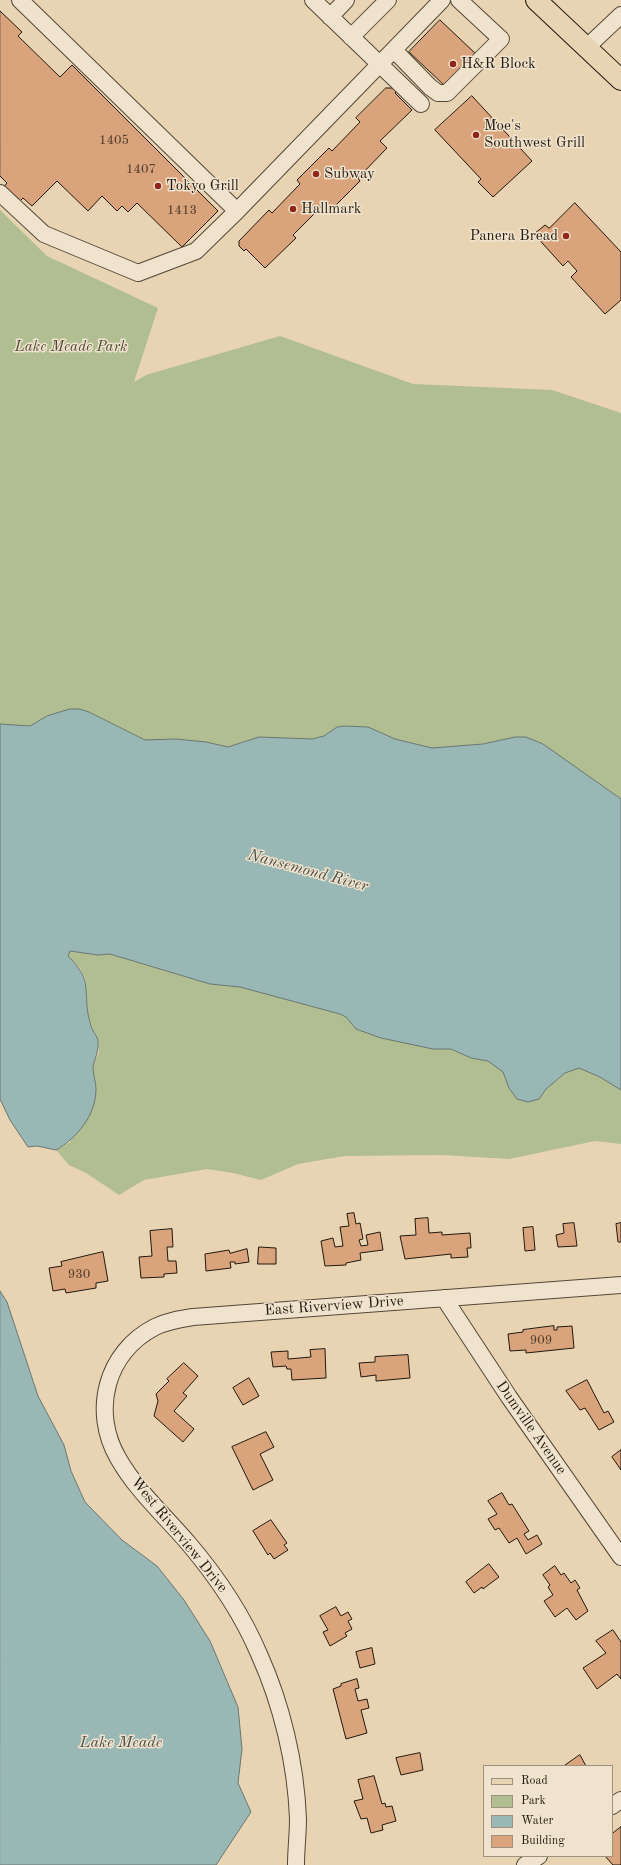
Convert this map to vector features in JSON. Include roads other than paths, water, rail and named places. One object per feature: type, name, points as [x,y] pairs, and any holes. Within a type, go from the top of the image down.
[{"type":"main road","points":[[536,0],[621,80]]},
{"type":"street","points":[[330,16],[346,0]]},
{"type":"street","points":[[351,37],[388,0]]},
{"type":"street","points":[[0,193],[44,234],[138,273],[196,251],[238,211],[442,0]]},
{"type":"street","points":[[394,50],[430,87],[438,93],[447,93],[501,39],[459,0]]},
{"type":"street","points":[[23,1],[238,211]]},
{"type":"street","points":[[318,2],[351,37],[421,104]]},
{"type":"street","points":[[587,47],[621,15]]},
{"type":"street","name":"East Riverview Drive","points":[[104,1414],[104,1397],[108,1380],[126,1349],[145,1333],[174,1320],[193,1317],[621,1285]]},
{"type":"street","name":"Dumville Avenue","points":[[444,1298],[509,1397],[621,1557]]},
{"type":"street","name":"West Riverview Drive","points":[[104,1414],[108,1436],[118,1458],[149,1500],[209,1569],[246,1628],[259,1654],[273,1689],[285,1732],[294,1779],[298,1819],[296,1865]]},
{"type":"water","name":"Nansemond River","points":[[70,709],[80,709],[89,712],[145,740],[176,739],[206,742],[228,747],[259,737],[312,739],[324,736],[337,727],[345,726],[368,727],[395,739],[432,748],[483,744],[515,737],[526,737],[543,744],[621,799],[621,1090],[600,1077],[579,1068],[565,1073],[546,1089],[539,1099],[528,1102],[517,1099],[509,1088],[503,1072],[488,1061],[471,1058],[451,1049],[433,1049],[381,1038],[356,1029],[346,1017],[340,1014],[240,987],[210,984],[110,954],[98,955],[70,951],[68,956],[80,971],[85,983],[89,1019],[98,1040],[98,1049],[93,1068],[96,1086],[95,1099],[93,1108],[84,1125],[64,1145],[56,1150],[37,1146],[28,1147],[10,1120],[0,1099],[0,724],[30,726],[47,716]]},
{"type":"water","name":"Lake Meade","points":[[0,1291],[7,1302],[38,1396],[64,1445],[71,1471],[85,1502],[122,1540],[157,1566],[184,1600],[210,1641],[238,1707],[242,1749],[238,1783],[251,1812],[216,1865],[0,1865]]},
{"type":"place","name":"H&R Block","points":[[453,64]]},
{"type":"place","name":"Moe's Southwest Grill","points":[[476,135]]},
{"type":"place","name":"Subway","points":[[316,174]]},
{"type":"place","name":"Tokyo Grill","points":[[158,186]]},
{"type":"place","name":"Hallmark","points":[[293,209]]},
{"type":"place","name":"Panera Bread","points":[[566,236]]},
{"type":"park label","name":"Lake Meade Park","points":[[71,347]]}]
